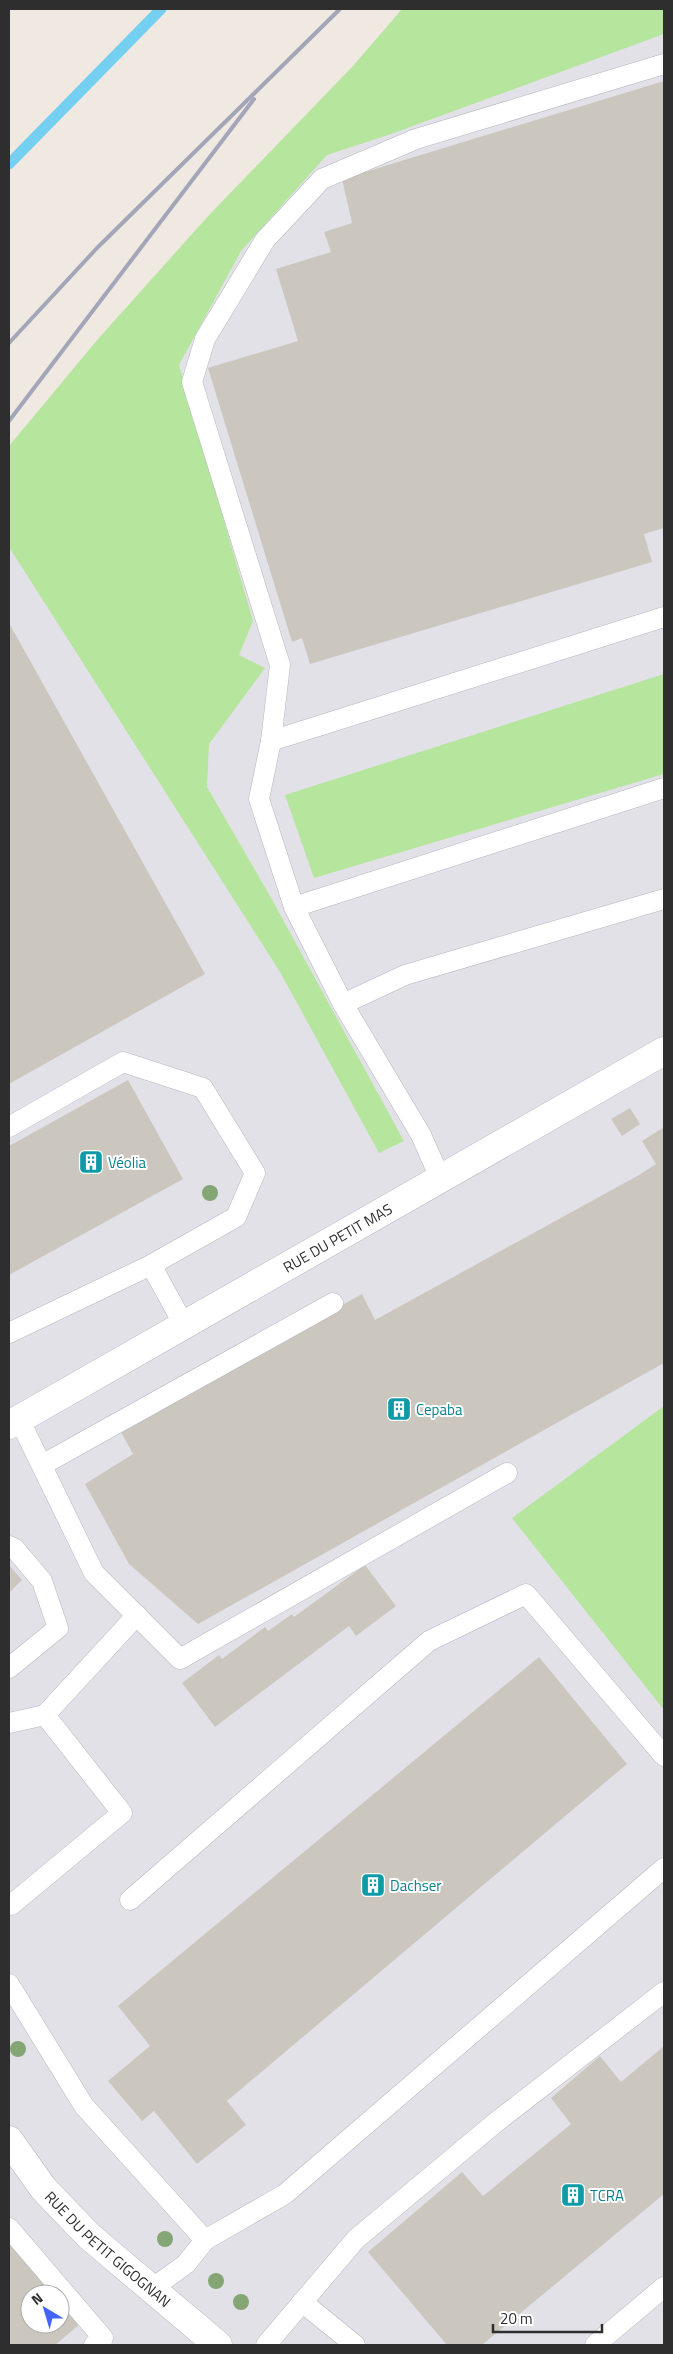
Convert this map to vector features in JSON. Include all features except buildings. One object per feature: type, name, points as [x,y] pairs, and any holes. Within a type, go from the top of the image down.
[{"type":"street","name":"RUE DU PETIT MAS","points":[[14,1422],[664,1050]]},
{"type":"street","name":"RUE DU PETIT GIGOGNAN","points":[[9,2140],[43,2188],[89,2236],[150,2290],[218,2345]]},
{"type":"lane","points":[[440,1178],[421,1135],[343,1004],[294,907],[259,799],[271,741],[280,665],[192,382],[205,339],[265,240],[322,179],[416,139],[664,64]]},
{"type":"lane","points":[[271,741],[664,617]]},
{"type":"lane","points":[[294,907],[664,788]]},
{"type":"lane","points":[[343,1004],[405,975],[664,899]]},
{"type":"lane","points":[[9,1126],[123,1062],[203,1088],[255,1173],[236,1218],[151,1265],[9,1334]]},
{"type":"lane","points":[[151,1265],[184,1325]]},
{"type":"lane","points":[[42,1465],[334,1303]]},
{"type":"lane","points":[[14,1422],[42,1465],[94,1573],[180,1659],[507,1473]]},
{"type":"lane","points":[[9,1546],[15,1549],[42,1581],[58,1628],[9,1668]]},
{"type":"lane","points":[[130,1900],[429,1641],[526,1594],[664,1756]]},
{"type":"lane","points":[[9,1722],[45,1714],[137,1615]]},
{"type":"lane","points":[[11,1905],[122,1813],[45,1714]]},
{"type":"lane","points":[[150,2290],[186,2264],[205,2240],[285,2194],[664,1868]]},
{"type":"lane","points":[[9,1984],[84,2106],[205,2240]]},
{"type":"lane","points":[[266,2345],[356,2239],[495,2123],[664,1992]]},
{"type":"lane","points":[[9,2228],[103,2338],[94,2345]]},
{"type":"lane","points":[[595,2345],[664,2287]]},
{"type":"lane","points":[[302,2302],[355,2345]]},
{"type":"shaded area","points":[[412,9],[664,9],[664,2345],[9,2345],[9,462]]},
{"type":"green space","points":[[402,9],[664,9],[664,34],[391,134],[327,155],[241,251],[179,365],[253,621],[239,655],[265,668],[209,744],[207,787],[270,896],[404,1141],[379,1153],[280,972],[9,547],[9,446],[98,339],[210,214],[353,66]]},
{"type":"green space","points":[[664,674],[664,774],[314,878],[285,795]]},
{"type":"green space","points":[[664,1406],[664,1710],[512,1518]]},
{"type":"waterway","points":[[9,164],[161,9]]},
{"type":"railway","points":[[9,343],[97,248],[340,9]]},
{"type":"railway","points":[[9,421],[254,99]]},
{"type":"place","name":"Véolia","points":[[91,1162]]},
{"type":"place","name":"Cepaba","points":[[399,1409]]},
{"type":"place","name":"Dachser","points":[[373,1885]]},
{"type":"place","name":"TCRA","points":[[573,2195]]}]
